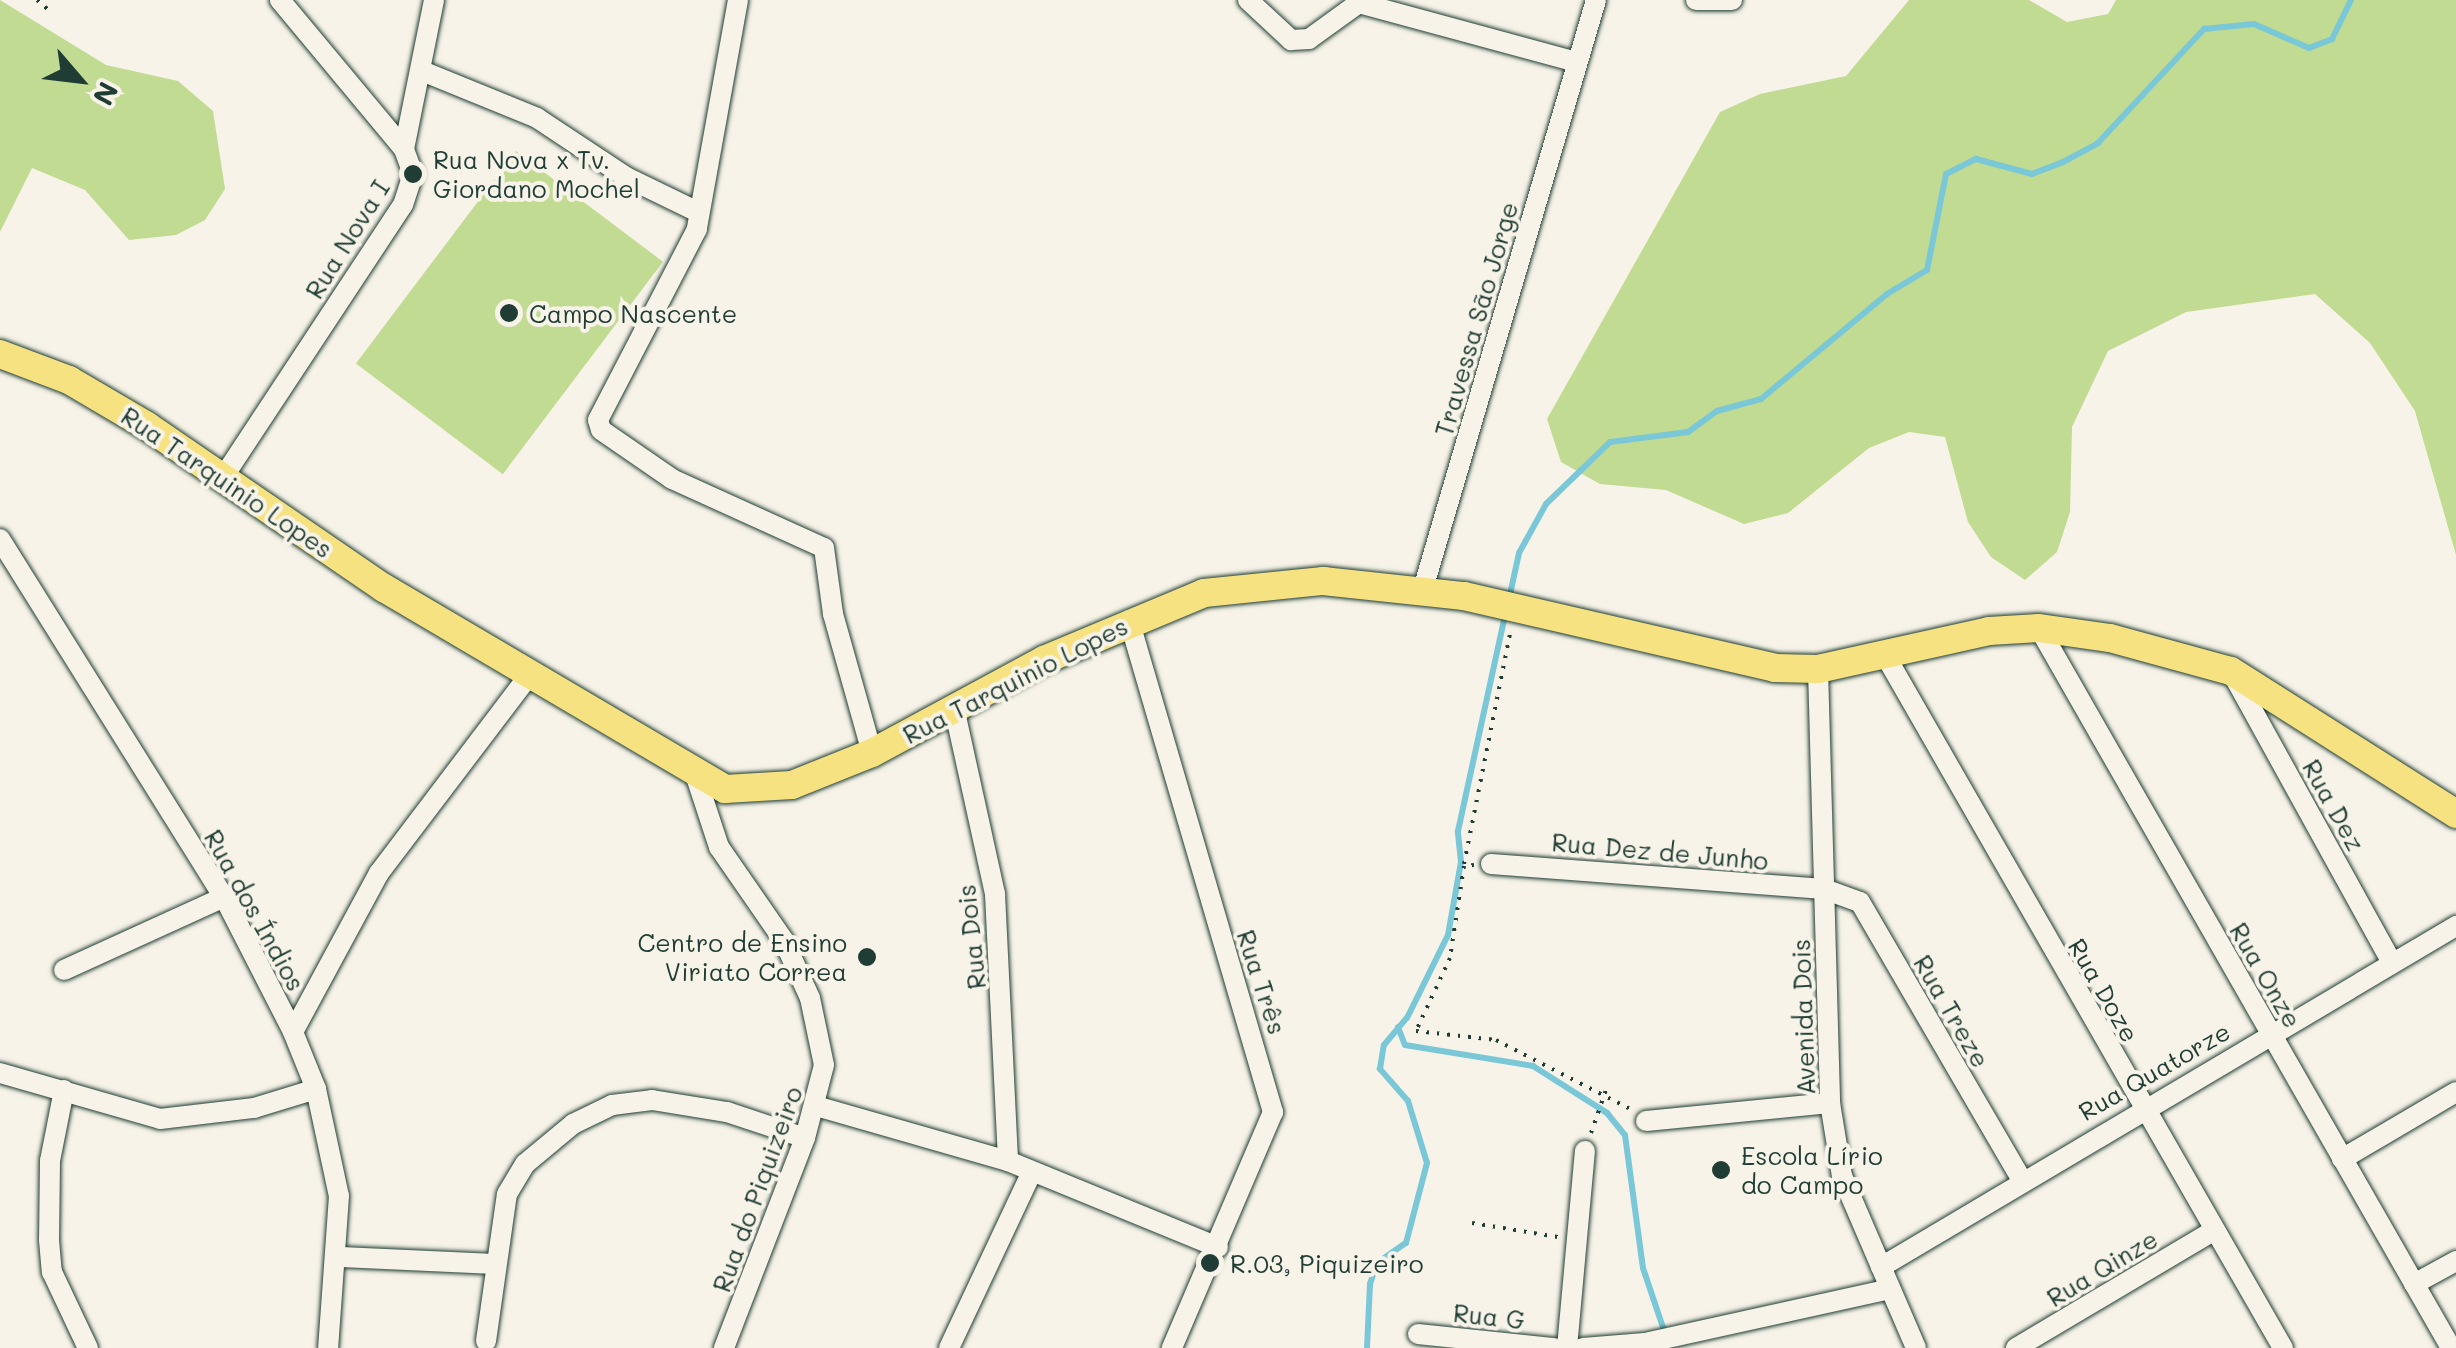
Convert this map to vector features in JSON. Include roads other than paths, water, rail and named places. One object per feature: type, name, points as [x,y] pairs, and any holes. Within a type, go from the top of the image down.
[{"type":"main road","name":"Rua Tarquinio Lopes","points":[[0,354],[69,380],[528,677],[696,777],[725,789],[768,790],[872,753],[1129,620],[1247,583],[1422,589],[1715,658],[1818,670],[2038,628],[2232,671],[2456,814]]},
{"type":"street","points":[[280,0],[404,149]]},
{"type":"street","name":"Rua Nova I","points":[[222,478],[403,205],[413,174],[404,149],[434,0]]},
{"type":"street","points":[[738,0],[698,212],[672,286],[602,406],[601,430],[718,504],[824,548],[833,614],[872,753]]},
{"type":"street","points":[[1248,0],[1291,40],[1309,38],[1359,3],[1573,61]]},
{"type":"street","name":"Travessa São Jorge","points":[[1422,589],[1573,61],[1593,6],[1609,0]]},
{"type":"street","points":[[1696,0],[1732,0]]},
{"type":"street","points":[[422,71],[537,118],[626,177],[698,212]]},
{"type":"street","name":"Rua dos Índios","points":[[0,539],[294,1032],[316,1089],[339,1196],[340,1257],[328,1348]]},
{"type":"street","name":"Rua Três","points":[[1129,620],[1271,1095],[1271,1128],[1172,1348]]},
{"type":"street","name":"Rua Onze","points":[[2038,628],[2450,1348]]},
{"type":"street","name":"Rua Doze","points":[[1885,655],[2283,1348]]},
{"type":"street","name":"Avenida Dois","points":[[1818,670],[1830,1104],[1842,1176],[1916,1348]]},
{"type":"street","name":"Rua Dez","points":[[2232,671],[2392,963]]},
{"type":"street","points":[[294,1032],[379,873],[528,677]]},
{"type":"street","name":"Rua Dois","points":[[954,712],[995,894],[1008,1161]]},
{"type":"street","name":"Rua do Piquizeiro","points":[[696,777],[719,848],[784,941],[810,998],[824,1065],[805,1138],[724,1348]]},
{"type":"street","name":"Rua Dez de Junho","points":[[1491,864],[1824,889]]},
{"type":"street","name":"Rua Treze","points":[[1824,889],[1860,902],[2020,1177]]},
{"type":"street","points":[[64,970],[217,900]]},
{"type":"street","name":"Rua Quatorze","points":[[1881,1267],[2020,1177],[2456,926]]},
{"type":"street","points":[[0,1072],[160,1119],[254,1108],[316,1089]]},
{"type":"street","points":[[64,1090],[50,1161],[49,1240],[57,1284],[88,1348]]},
{"type":"street","points":[[2342,1159],[2456,1092]]},
{"type":"street","points":[[486,1341],[507,1194],[525,1164],[572,1124],[612,1105],[686,1104],[805,1138]]},
{"type":"street","points":[[1646,1121],[1830,1104]]},
{"type":"street","points":[[816,1106],[1008,1161],[1218,1246]]},
{"type":"street","points":[[1567,1348],[1585,1150]]},
{"type":"street","points":[[949,1348],[1032,1172]]},
{"type":"street","name":"Rua Qinze","points":[[2016,1348],[2213,1231]]},
{"type":"street","points":[[340,1257],[496,1264]]},
{"type":"street","points":[[2414,1284],[2456,1261]]},
{"type":"street","points":[[1583,1348],[1654,1341],[1890,1290]]},
{"type":"street","name":"Rua G","points":[[1418,1334],[1554,1348]]},
{"type":"waterway","points":[[1509,599],[1519,553],[1546,504],[1610,442],[1688,432],[1717,411],[1761,399],[1887,294],[1927,270],[1946,174],[1976,159],[2032,174],[2063,162],[2098,143],[2204,29],[2254,24],[2309,48],[2332,39],[2351,0]]},
{"type":"waterway","points":[[1367,1348],[1370,1284],[1377,1263],[1406,1243],[1427,1163],[1408,1101],[1380,1069],[1384,1045],[1407,1018],[1448,935],[1461,862],[1458,831],[1506,611]]},
{"type":"waterway","points":[[1398,1027],[1405,1045],[1533,1066],[1607,1113],[1625,1135],[1643,1268],[1670,1348]]},
{"type":"place","name":"Rua Nova x Tv. Giordano Mochel","points":[[413,174]]},
{"type":"place","name":"Campo Nascente","points":[[509,313]]},
{"type":"place","name":"Centro de Ensino Viriato Correa","points":[[867,957]]},
{"type":"place","name":"Escola Lírio do Campo","points":[[1721,1170]]},
{"type":"place","name":"R.03, Piquizeiro","points":[[1210,1263]]}]
